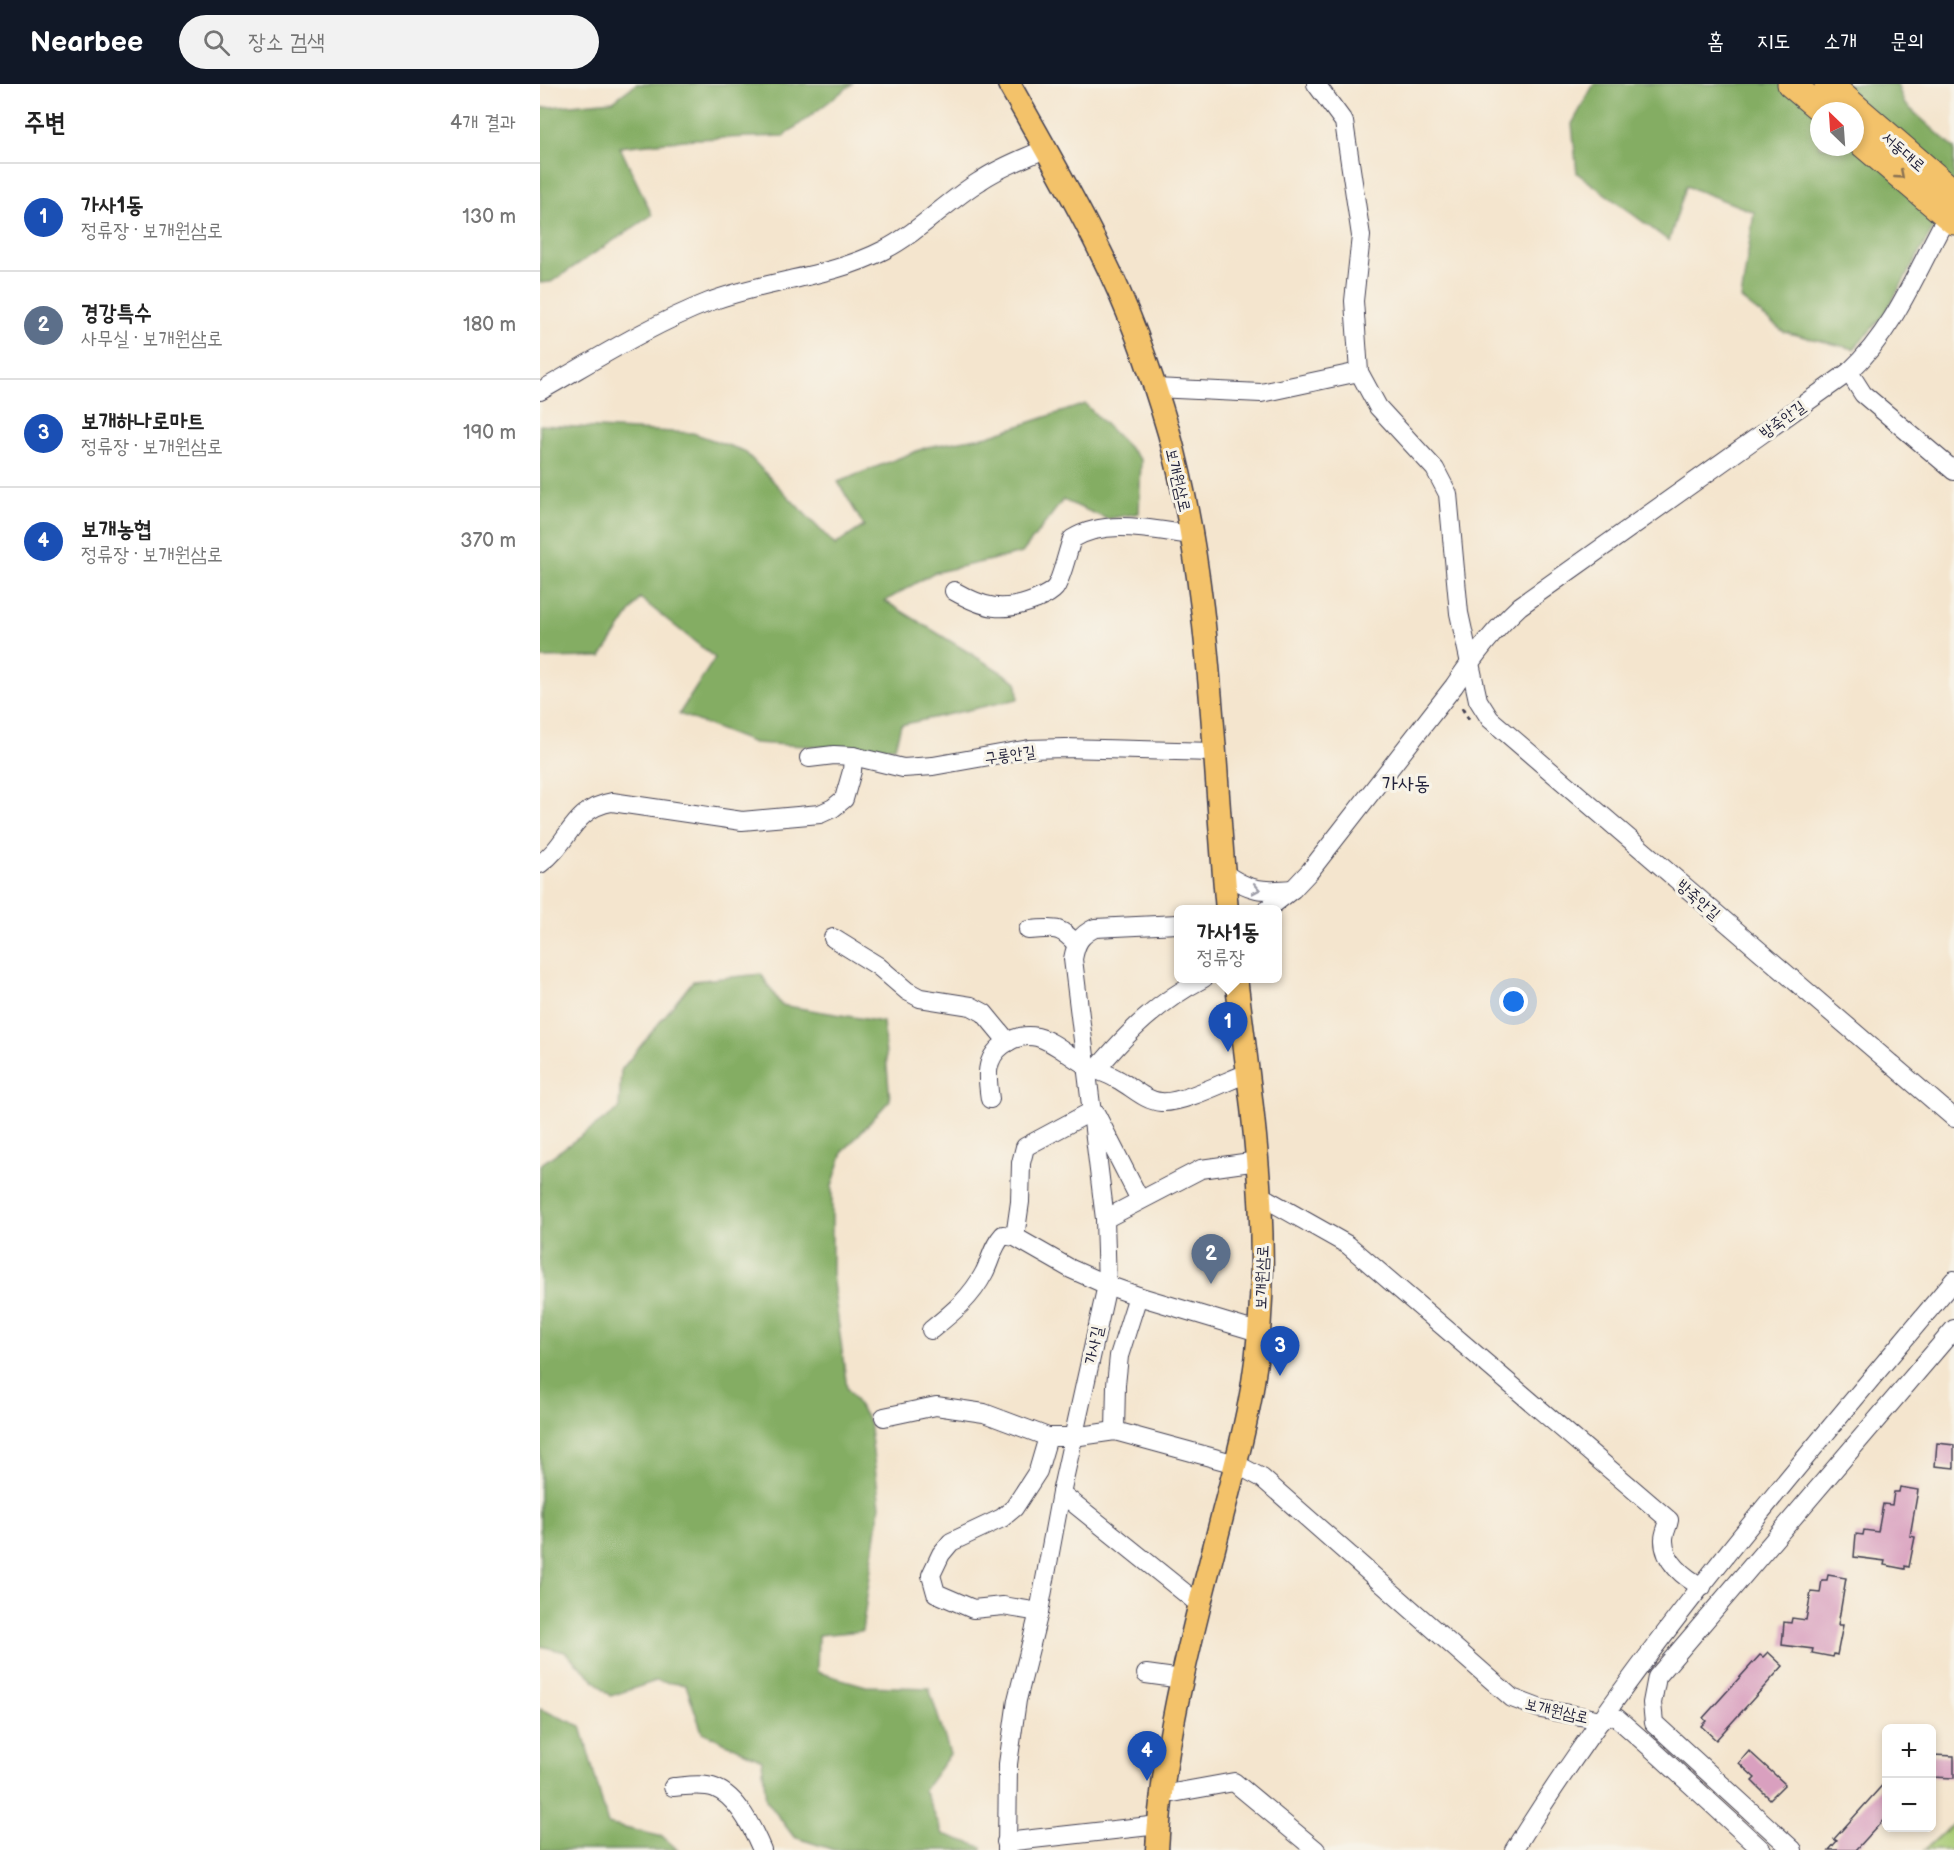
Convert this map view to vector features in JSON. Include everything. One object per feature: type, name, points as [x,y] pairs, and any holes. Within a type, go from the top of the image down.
[{"type":"highway","points":[[1791,84],[1812,102]]},
{"type":"highway","name":"서동대로","points":[[1828,84],[1954,194]]},
{"type":"highway","name":"서동대로","points":[[1864,145],[1948,224]]},
{"type":"main road","name":"보개원삼로","points":[[1009,84],[1101,253],[1127,312],[1155,388],[1174,454],[1191,535],[1207,652],[1227,905]]},
{"type":"main road","name":"보개원삼로","points":[[1157,1850],[1166,1761],[1182,1678],[1236,1464],[1252,1389],[1262,1289],[1261,1196],[1237,983]]},
{"type":"street","points":[[1316,84],[1344,122],[1361,236],[1354,301],[1359,372],[1378,406],[1435,470],[1448,494],[1459,613],[1469,663]]},
{"type":"street","points":[[540,392],[682,314],[711,302],[859,262],[885,250],[912,233],[978,182],[1005,166],[1045,149]]},
{"type":"street","name":"방죽안길","points":[[1271,905],[1293,889],[1310,871],[1447,696],[1469,663],[1504,621],[1520,606],[1849,372],[1866,356],[1894,318],[1948,224]]},
{"type":"street","points":[[1155,388],[1261,393],[1359,372]]},
{"type":"street","points":[[1849,372],[1863,394],[1954,471]]},
{"type":"street","points":[[954,591],[976,604],[1011,608],[1047,595],[1057,587],[1072,539],[1086,531],[1116,527],[1191,535]]},
{"type":"street","name":"방죽안길","points":[[1469,663],[1478,700],[1490,719],[1954,1118]]},
{"type":"street","name":"구롱안길","points":[[809,758],[834,755],[853,756],[903,768],[933,766],[1029,749],[1214,752]]},
{"type":"street","points":[[540,864],[551,856],[583,813],[597,804],[612,802],[742,821],[820,814],[834,808],[844,799],[852,771],[853,756]]},
{"type":"street","points":[[1224,873],[1241,885],[1255,890],[1293,889]]},
{"type":"street","points":[[1028,930],[1053,929],[1066,932],[1076,944],[1083,933],[1095,928],[1174,924]]},
{"type":"street","points":[[833,938],[878,966],[907,991],[920,998],[971,1006],[984,1013],[1008,1042]]},
{"type":"street","name":"가사길","points":[[1007,1846],[1008,1764],[1017,1700],[1040,1612],[1061,1493],[1107,1285],[1105,1219],[1091,1108],[1091,1067],[1073,959],[1076,944]]},
{"type":"street","points":[[1091,1067],[1149,1014],[1196,983]]},
{"type":"street","points":[[990,1099],[987,1071],[994,1052],[1008,1042],[1025,1035],[1041,1036],[1091,1067],[1117,1079],[1152,1100],[1161,1102],[1175,1101],[1248,1073]]},
{"type":"street","points":[[1015,1237],[1020,1202],[1021,1163],[1025,1147],[1091,1108],[1114,1146],[1140,1200]]},
{"type":"street","points":[[1105,1219],[1201,1169],[1258,1161]]},
{"type":"street","points":[[1261,1196],[1348,1245],[1669,1520],[1664,1539],[1666,1555],[1687,1579],[1702,1587]]},
{"type":"street","points":[[931,1330],[963,1304],[984,1273],[995,1244],[1004,1235],[1015,1237],[1071,1269],[1107,1285],[1258,1332]]},
{"type":"street","name":"보개원삼로","points":[[1236,1464],[1262,1478],[1512,1698],[1541,1710],[1604,1717],[1636,1671],[1779,1490],[1954,1280]]},
{"type":"street","points":[[1115,1431],[1119,1356],[1138,1296]]},
{"type":"street","points":[[1793,1850],[1654,1723],[1652,1703],[1657,1677],[1954,1329]]},
{"type":"street","points":[[884,1417],[936,1406],[956,1407],[984,1413],[1048,1437],[1073,1437],[1115,1431],[1236,1464]]},
{"type":"street","points":[[1040,1612],[1003,1606],[973,1609],[936,1593],[931,1575],[940,1554],[951,1542],[1002,1518],[1014,1508],[1038,1471],[1048,1437]]},
{"type":"street","points":[[1061,1493],[1200,1605]]},
{"type":"street","points":[[1146,1674],[1182,1678]]},
{"type":"street","points":[[1514,1850],[1604,1717],[1617,1718],[1761,1850]]},
{"type":"street","points":[[1162,1795],[1234,1782],[1316,1850]]},
{"type":"street","points":[[673,1787],[716,1788],[731,1799],[745,1816],[762,1850]]},
{"type":"street","points":[[1007,1846],[1159,1825]]},
{"type":"green space","points":[[636,84],[852,84],[784,136],[694,139],[620,147],[652,215],[551,282],[540,283],[540,108],[613,101]]},
{"type":"green space","points":[[1594,84],[1897,84],[1904,103],[1954,148],[1954,192],[1884,315],[1854,349],[1784,332],[1741,299],[1754,212],[1686,186],[1669,241],[1577,173],[1572,124]]},
{"type":"green space","points":[[1085,404],[1141,460],[1139,513],[1107,519],[1063,500],[1022,553],[933,573],[885,601],[1017,682],[1018,699],[901,725],[895,747],[839,748],[754,743],[679,714],[715,658],[640,598],[601,657],[540,658],[540,425],[693,433],[744,451],[835,545],[864,526],[838,482],[927,447],[988,436]]},
{"type":"green space","points":[[761,974],[781,1005],[883,1022],[890,1100],[843,1152],[832,1186],[832,1274],[847,1388],[869,1421],[880,1506],[862,1631],[818,1635],[817,1672],[866,1686],[929,1688],[950,1754],[924,1790],[943,1834],[982,1847],[982,1850],[834,1850],[794,1837],[766,1800],[762,1760],[702,1732],[686,1685],[656,1681],[611,1696],[565,1652],[540,1646],[540,1165],[619,1109],[621,1070],[693,981]]},
{"type":"green space","points":[[540,1709],[581,1726],[608,1824],[663,1837],[678,1850],[540,1850]]},
{"type":"green space","points":[[1954,1823],[1954,1850],[1924,1850]]},
{"type":"building","points":[[1937,1443],[1954,1445],[1954,1468],[1935,1466]]},
{"type":"building","points":[[1900,1487],[1918,1490],[1910,1536],[1915,1537],[1909,1567],[1905,1566],[1905,1569],[1884,1565],[1885,1561],[1854,1557],[1856,1534],[1863,1535],[1864,1530],[1878,1532],[1883,1504],[1892,1505],[1894,1492],[1899,1492]]},
{"type":"building","points":[[1828,1575],[1846,1578],[1838,1625],[1843,1625],[1837,1655],[1834,1654],[1833,1657],[1812,1653],[1813,1649],[1782,1645],[1784,1622],[1791,1623],[1792,1618],[1806,1620],[1811,1592],[1820,1593],[1822,1580],[1827,1580]]},
{"type":"building","points":[[1768,1652],[1783,1666],[1716,1740],[1701,1726],[1706,1721],[1703,1718],[1760,1655],[1763,1657]]},
{"type":"building","points":[[1749,1751],[1785,1784],[1770,1799],[1752,1781],[1755,1778],[1739,1763]]},
{"type":"building","points":[[1936,1755],[1954,1756],[1954,1778],[1936,1777]]},
{"type":"building","points":[[1882,1786],[1882,1821],[1856,1850],[1829,1850],[1837,1841],[1834,1839]]},
{"type":"place","name":"가사1동","points":[[1228,1052]]},
{"type":"place","name":"경강특수","points":[[1211,1284]]},
{"type":"place","name":"보개하나로마트","points":[[1280,1376]]},
{"type":"place","name":"보개농협","points":[[1147,1781]]},
{"type":"district","name":"가사동","points":[[1406,783]]}]
